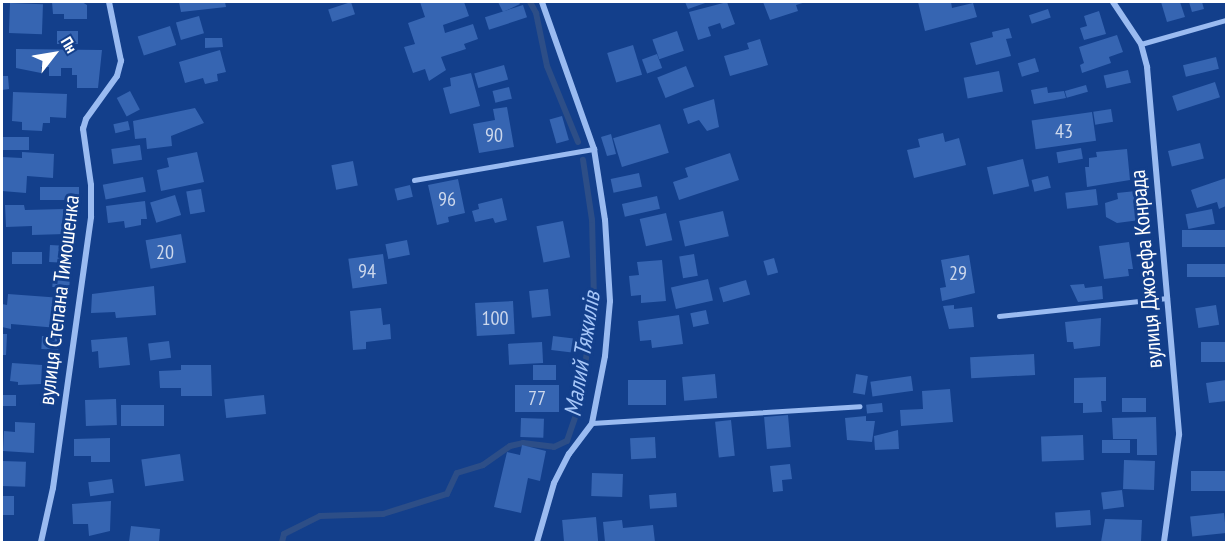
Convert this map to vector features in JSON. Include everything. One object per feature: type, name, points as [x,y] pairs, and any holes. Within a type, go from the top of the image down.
[{"type":"street","name":"вулиця Степана Тимошенка","points":[[41,543],[52,488],[91,218],[91,185],[83,129],[86,119],[117,76],[121,61],[109,2]]},
{"type":"street","points":[[537,543],[554,483],[592,423],[605,356],[610,301],[605,220],[594,149],[542,2]]},
{"type":"street","name":"вулиця Джозефа Конрада","points":[[1113,2],[1141,44],[1147,67],[1179,435],[1164,543]]},
{"type":"lane","points":[[1141,44],[1227,20]]},
{"type":"lane","points":[[414,180],[594,149]]},
{"type":"lane","points":[[999,316],[1167,298]]},
{"type":"lane","points":[[592,423],[859,406]]},
{"type":"building","points":[[52,2],[82,2],[87,5],[87,19],[64,19],[64,14],[53,14]]},
{"type":"building","points":[[179,2],[225,2],[226,7],[181,12]]},
{"type":"building","points":[[351,2],[355,14],[332,22],[328,9]]},
{"type":"building","points":[[420,2],[464,2],[469,16],[443,25],[445,33],[473,24],[478,39],[464,44],[466,49],[441,57],[446,70],[429,81],[425,69],[413,73],[404,47],[415,44],[408,23],[425,17]]},
{"type":"building","points":[[498,2],[519,2],[520,4],[503,12]]},
{"type":"building","points":[[685,2],[708,2],[688,9]]},
{"type":"building","points":[[727,2],[735,24],[722,29],[720,23],[708,27],[711,36],[698,40],[689,12]]},
{"type":"building","points":[[763,2],[806,2],[796,5],[798,11],[770,20]]},
{"type":"building","points":[[918,2],[951,2],[952,8],[973,3],[977,17],[925,31]]},
{"type":"building","points":[[1161,2],[1180,2],[1185,17],[1167,22]]},
{"type":"building","points":[[1189,2],[1202,2],[1204,9],[1192,12]]},
{"type":"building","points":[[10,3],[43,4],[42,34],[9,33]]},
{"type":"building","points":[[523,5],[527,17],[489,30],[485,17]]},
{"type":"building","points":[[1048,9],[1051,18],[1032,24],[1029,15]]},
{"type":"building","points":[[1099,11],[1106,34],[1084,40],[1080,28],[1087,26],[1084,16]]},
{"type":"building","points":[[199,16],[204,33],[181,40],[176,23]]},
{"type":"building","points":[[170,26],[176,45],[144,56],[138,37]]},
{"type":"building","points":[[1009,28],[1012,38],[1006,39],[1011,56],[976,65],[970,43],[993,37],[992,32]]},
{"type":"building","points":[[57,31],[78,31],[78,44],[57,44]]},
{"type":"building","points":[[677,31],[684,51],[659,59],[652,39]]},
{"type":"building","points":[[1117,35],[1123,52],[1109,57],[1111,63],[1082,73],[1080,65],[1084,63],[1079,47]]},
{"type":"building","points":[[205,38],[222,38],[223,47],[205,48]]},
{"type":"building","points":[[760,39],[768,65],[730,76],[724,56],[749,49],[747,43]]},
{"type":"building","points":[[633,45],[642,75],[616,83],[607,53]]},
{"type":"building","points":[[16,49],[102,50],[98,88],[77,88],[77,75],[72,75],[72,68],[61,68],[61,76],[49,76],[49,67],[41,67],[41,73],[16,68]]},
{"type":"building","points":[[220,50],[226,72],[217,74],[218,81],[205,84],[203,78],[185,83],[179,62]]},
{"type":"building","points":[[657,54],[662,68],[647,74],[642,59]]},
{"type":"building","points":[[1216,57],[1219,69],[1186,77],[1183,65]]},
{"type":"building","points":[[1035,58],[1039,71],[1022,77],[1018,63]]},
{"type":"building","points":[[504,65],[508,79],[478,88],[474,74]]},
{"type":"building","points":[[686,66],[694,86],[665,98],[657,78]]},
{"type":"building","points":[[1128,70],[1131,83],[1107,88],[1104,76]]},
{"type":"building","points":[[999,71],[1003,92],[968,98],[964,78]]},
{"type":"building","points":[[471,73],[480,106],[450,114],[443,88],[451,86],[450,78]]},
{"type":"building","points":[[2,76],[8,76],[9,89],[2,90]]},
{"type":"building","points":[[1215,82],[1220,97],[1177,111],[1172,96]]},
{"type":"building","points":[[1086,85],[1088,92],[1067,98],[1065,91]]},
{"type":"building","points":[[509,87],[512,99],[495,103],[493,91]]},
{"type":"building","points":[[1047,87],[1048,93],[1064,91],[1066,98],[1034,104],[1031,90]]},
{"type":"building","points":[[130,91],[140,110],[127,117],[117,98]]},
{"type":"building","points":[[13,92],[67,94],[66,118],[50,117],[50,123],[43,123],[42,131],[22,130],[22,122],[12,121]]},
{"type":"building","points":[[714,99],[719,127],[707,131],[699,120],[688,124],[683,109]]},
{"type":"building","points":[[507,107],[514,147],[479,153],[473,124],[495,120],[493,109]]},
{"type":"building","points":[[195,108],[204,123],[171,136],[172,146],[147,149],[146,138],[135,139],[133,121]]},
{"type":"building","points":[[1111,109],[1113,122],[1095,125],[1093,112]]},
{"type":"building","points":[[1092,112],[1096,141],[1036,149],[1032,120]]},
{"type":"building","points":[[562,116],[569,140],[556,144],[550,120]]},
{"type":"building","points":[[128,121],[130,130],[115,133],[113,124]]},
{"type":"building","points":[[660,124],[669,153],[622,167],[613,138]]},
{"type":"building","points":[[943,133],[945,142],[959,138],[966,165],[914,178],[907,150],[920,147],[918,139]]},
{"type":"building","points":[[611,134],[616,154],[607,156],[601,137]]},
{"type":"building","points":[[2,137],[29,137],[29,150],[2,150]]},
{"type":"building","points":[[1200,143],[1204,159],[1172,167],[1168,151]]},
{"type":"building","points":[[140,145],[142,160],[113,164],[111,149]]},
{"type":"building","points":[[1081,148],[1083,159],[1058,163],[1056,152]]},
{"type":"building","points":[[1127,149],[1130,180],[1087,187],[1085,167],[1089,167],[1089,158],[1097,157],[1096,152]]},
{"type":"building","points":[[22,152],[54,154],[53,178],[27,176],[26,193],[2,191],[2,157],[22,158]]},
{"type":"building","points":[[197,152],[204,182],[161,191],[157,170],[169,167],[167,158]]},
{"type":"building","points":[[730,153],[739,180],[679,200],[673,182],[688,177],[685,168]]},
{"type":"building","points":[[1023,159],[1029,186],[993,195],[987,167]]},
{"type":"building","points":[[353,161],[358,186],[336,190],[331,165]]},
{"type":"building","points":[[639,173],[642,187],[614,193],[611,179]]},
{"type":"building","points":[[1048,176],[1051,188],[1034,192],[1032,180]]},
{"type":"building","points":[[143,177],[146,192],[106,200],[103,185]]},
{"type":"building","points":[[1226,178],[1226,206],[1219,209],[1217,202],[1197,208],[1191,190]]},
{"type":"building","points":[[458,179],[465,213],[448,217],[449,222],[437,225],[428,185]]},
{"type":"building","points":[[410,185],[413,197],[397,201],[394,189]]},
{"type":"building","points":[[40,187],[79,187],[79,200],[40,200]]},
{"type":"building","points":[[201,189],[205,212],[190,214],[186,192]]},
{"type":"building","points":[[1096,189],[1098,205],[1067,209],[1065,193]]},
{"type":"building","points":[[1136,191],[1140,220],[1117,223],[1106,217],[1105,203],[1118,199],[1117,193]]},
{"type":"building","points":[[175,195],[181,215],[156,223],[150,203]]},
{"type":"building","points":[[657,196],[660,209],[625,217],[622,204]]},
{"type":"building","points":[[502,198],[507,220],[495,223],[493,218],[475,222],[472,211],[479,209],[478,204]]},
{"type":"building","points":[[145,201],[147,219],[141,219],[141,225],[125,228],[124,221],[108,223],[106,206]]},
{"type":"building","points":[[5,205],[24,205],[25,210],[64,209],[65,234],[32,235],[32,226],[6,227]]},
{"type":"building","points":[[1212,209],[1215,224],[1188,229],[1185,214]]},
{"type":"building","points":[[723,211],[729,236],[685,246],[679,221]]},
{"type":"building","points":[[666,213],[672,240],[646,246],[640,219]]},
{"type":"building","points":[[563,221],[570,257],[544,262],[536,226]]},
{"type":"building","points":[[1182,230],[1226,230],[1226,247],[1182,247]]},
{"type":"building","points":[[181,234],[186,263],[151,269],[146,240]]},
{"type":"building","points":[[407,240],[410,255],[388,259],[385,244]]},
{"type":"building","points":[[1129,242],[1133,269],[1128,269],[1129,276],[1104,279],[1099,246]]},
{"type":"building","points":[[50,245],[69,246],[68,263],[49,262]]},
{"type":"building","points":[[12,252],[42,252],[42,264],[12,264]]},
{"type":"building","points":[[383,254],[387,284],[353,289],[348,259]]},
{"type":"building","points":[[694,254],[698,276],[683,278],[679,257]]},
{"type":"building","points":[[969,255],[975,293],[942,301],[940,288],[946,287],[941,260]]},
{"type":"building","points":[[774,258],[778,272],[768,275],[763,261]]},
{"type":"building","points":[[662,260],[666,301],[641,303],[641,295],[631,296],[629,276],[639,275],[637,262]]},
{"type":"building","points":[[1187,264],[1226,264],[1226,277],[1187,277]]},
{"type":"building","points":[[53,274],[70,275],[69,288],[52,287]]},
{"type":"building","points":[[708,279],[713,300],[676,309],[671,288]]},
{"type":"building","points":[[746,280],[750,294],[723,302],[719,288]]},
{"type":"building","points":[[1084,284],[1085,288],[1102,286],[1103,299],[1078,302],[1070,285]]},
{"type":"building","points":[[154,286],[156,315],[116,318],[115,312],[91,313],[92,294]]},
{"type":"building","points":[[548,289],[551,316],[532,318],[529,291]]},
{"type":"building","points":[[8,294],[62,298],[58,328],[11,324],[11,329],[2,327],[2,304],[7,305]]},
{"type":"building","points":[[513,301],[515,334],[477,336],[475,303]]},
{"type":"building","points":[[954,305],[954,309],[972,307],[974,327],[949,329],[943,306]]},
{"type":"building","points":[[1216,305],[1219,325],[1198,328],[1195,308]]},
{"type":"building","points":[[381,308],[383,325],[390,324],[391,339],[366,342],[366,349],[353,350],[350,311]]},
{"type":"building","points":[[706,310],[709,324],[693,327],[690,313]]},
{"type":"building","points":[[679,315],[683,344],[652,348],[651,340],[640,341],[638,321]]},
{"type":"building","points":[[1101,318],[1100,346],[1074,349],[1073,342],[1067,342],[1065,322]]},
{"type":"building","points":[[2,334],[7,334],[6,355],[2,355]]},
{"type":"building","points":[[42,336],[59,337],[58,350],[41,349]]},
{"type":"building","points":[[553,336],[578,339],[576,353],[551,350]]},
{"type":"building","points":[[127,337],[130,365],[99,368],[98,351],[92,352],[91,340]]},
{"type":"building","points":[[169,341],[171,358],[150,360],[148,344]]},
{"type":"building","points":[[542,342],[543,363],[509,365],[508,344]]},
{"type":"building","points":[[1201,342],[1226,342],[1226,362],[1201,362]]},
{"type":"building","points":[[1034,354],[1035,375],[971,378],[970,357]]},
{"type":"building","points":[[12,363],[42,365],[41,384],[18,385],[18,382],[10,381]]},
{"type":"building","points":[[181,365],[211,365],[212,396],[181,396],[181,388],[160,388],[159,371],[181,370]]},
{"type":"building","points":[[533,365],[556,365],[556,380],[533,380]]},
{"type":"building","points":[[715,374],[717,398],[684,401],[682,377]]},
{"type":"building","points":[[856,374],[868,376],[865,395],[853,393]]},
{"type":"building","points":[[911,376],[913,391],[872,397],[870,382]]},
{"type":"building","points":[[1106,377],[1106,401],[1101,401],[1102,412],[1083,413],[1083,403],[1074,403],[1074,378]]},
{"type":"building","points":[[628,380],[666,380],[666,405],[628,405]]},
{"type":"building","points":[[1226,380],[1226,401],[1209,403],[1206,383]]},
{"type":"building","points":[[515,385],[559,385],[559,412],[515,412]]},
{"type":"building","points":[[950,389],[953,422],[901,426],[900,410],[923,409],[922,391]]},
{"type":"building","points":[[2,395],[16,395],[16,406],[2,406]]},
{"type":"building","points":[[264,395],[266,414],[226,418],[224,399]]},
{"type":"building","points":[[1122,398],[1146,398],[1146,412],[1122,412]]},
{"type":"building","points":[[116,399],[117,425],[86,426],[85,400]]},
{"type":"building","points":[[882,403],[883,412],[867,414],[866,405]]},
{"type":"building","points":[[121,405],[164,405],[164,426],[121,426]]},
{"type":"building","points":[[788,415],[791,447],[767,449],[764,417]]},
{"type":"building","points":[[866,416],[866,421],[875,421],[872,442],[847,440],[845,418]]},
{"type":"building","points":[[1156,417],[1157,455],[1137,455],[1137,439],[1113,439],[1112,418]]},
{"type":"building","points":[[521,418],[544,419],[543,438],[520,437]]},
{"type":"building","points":[[731,420],[735,456],[719,457],[715,422]]},
{"type":"building","points":[[15,422],[35,423],[34,453],[3,451],[4,431],[15,432]]},
{"type":"building","points":[[898,430],[899,449],[875,450],[874,436]]},
{"type":"building","points":[[1083,435],[1084,460],[1042,461],[1041,436]]},
{"type":"building","points":[[655,437],[656,458],[631,459],[630,438]]},
{"type":"building","points":[[110,438],[110,462],[91,462],[91,456],[74,456],[74,439]]},
{"type":"building","points":[[1102,440],[1130,440],[1130,453],[1102,453]]},
{"type":"building","points":[[522,445],[546,451],[540,481],[528,478],[521,513],[494,507],[507,452],[520,455]]},
{"type":"building","points":[[180,454],[184,481],[145,486],[141,459]]},
{"type":"building","points":[[1124,460],[1155,461],[1154,490],[1123,489]]},
{"type":"building","points":[[2,461],[26,462],[25,487],[2,486]]},
{"type":"building","points":[[790,464],[792,479],[782,480],[783,491],[773,492],[770,466]]},
{"type":"building","points":[[1191,471],[1226,471],[1226,491],[1191,491]]},
{"type":"building","points":[[592,473],[623,474],[622,497],[591,496]]},
{"type":"building","points":[[112,479],[114,493],[90,496],[88,482]]},
{"type":"building","points":[[1122,490],[1124,507],[1103,509],[1101,493]]},
{"type":"building","points":[[676,493],[677,507],[650,509],[649,495]]},
{"type":"building","points":[[2,496],[14,496],[14,515],[2,515]]},
{"type":"building","points":[[111,501],[110,531],[89,536],[88,524],[73,524],[72,504]]},
{"type":"building","points":[[1090,510],[1091,525],[1056,527],[1055,512]]},
{"type":"building","points":[[1224,513],[1226,533],[1192,536],[1190,517]]},
{"type":"building","points":[[596,517],[598,542],[564,542],[562,520]]},
{"type":"building","points":[[1105,519],[1142,520],[1141,542],[1101,542]]},
{"type":"building","points":[[622,520],[623,528],[653,525],[655,542],[605,542],[603,522]]},
{"type":"building","points":[[131,526],[160,529],[159,542],[129,542]]},
{"type":"waterway","name":"Малий Тяжилів","points":[[530,2],[536,13],[547,66],[578,142]]},
{"type":"waterway","name":"Малий Тяжилів","points":[[282,542],[284,534],[320,516],[383,514],[447,494],[457,473],[483,465],[510,446],[523,443],[554,447],[567,441],[580,403],[594,300],[592,220],[583,160]]}]
